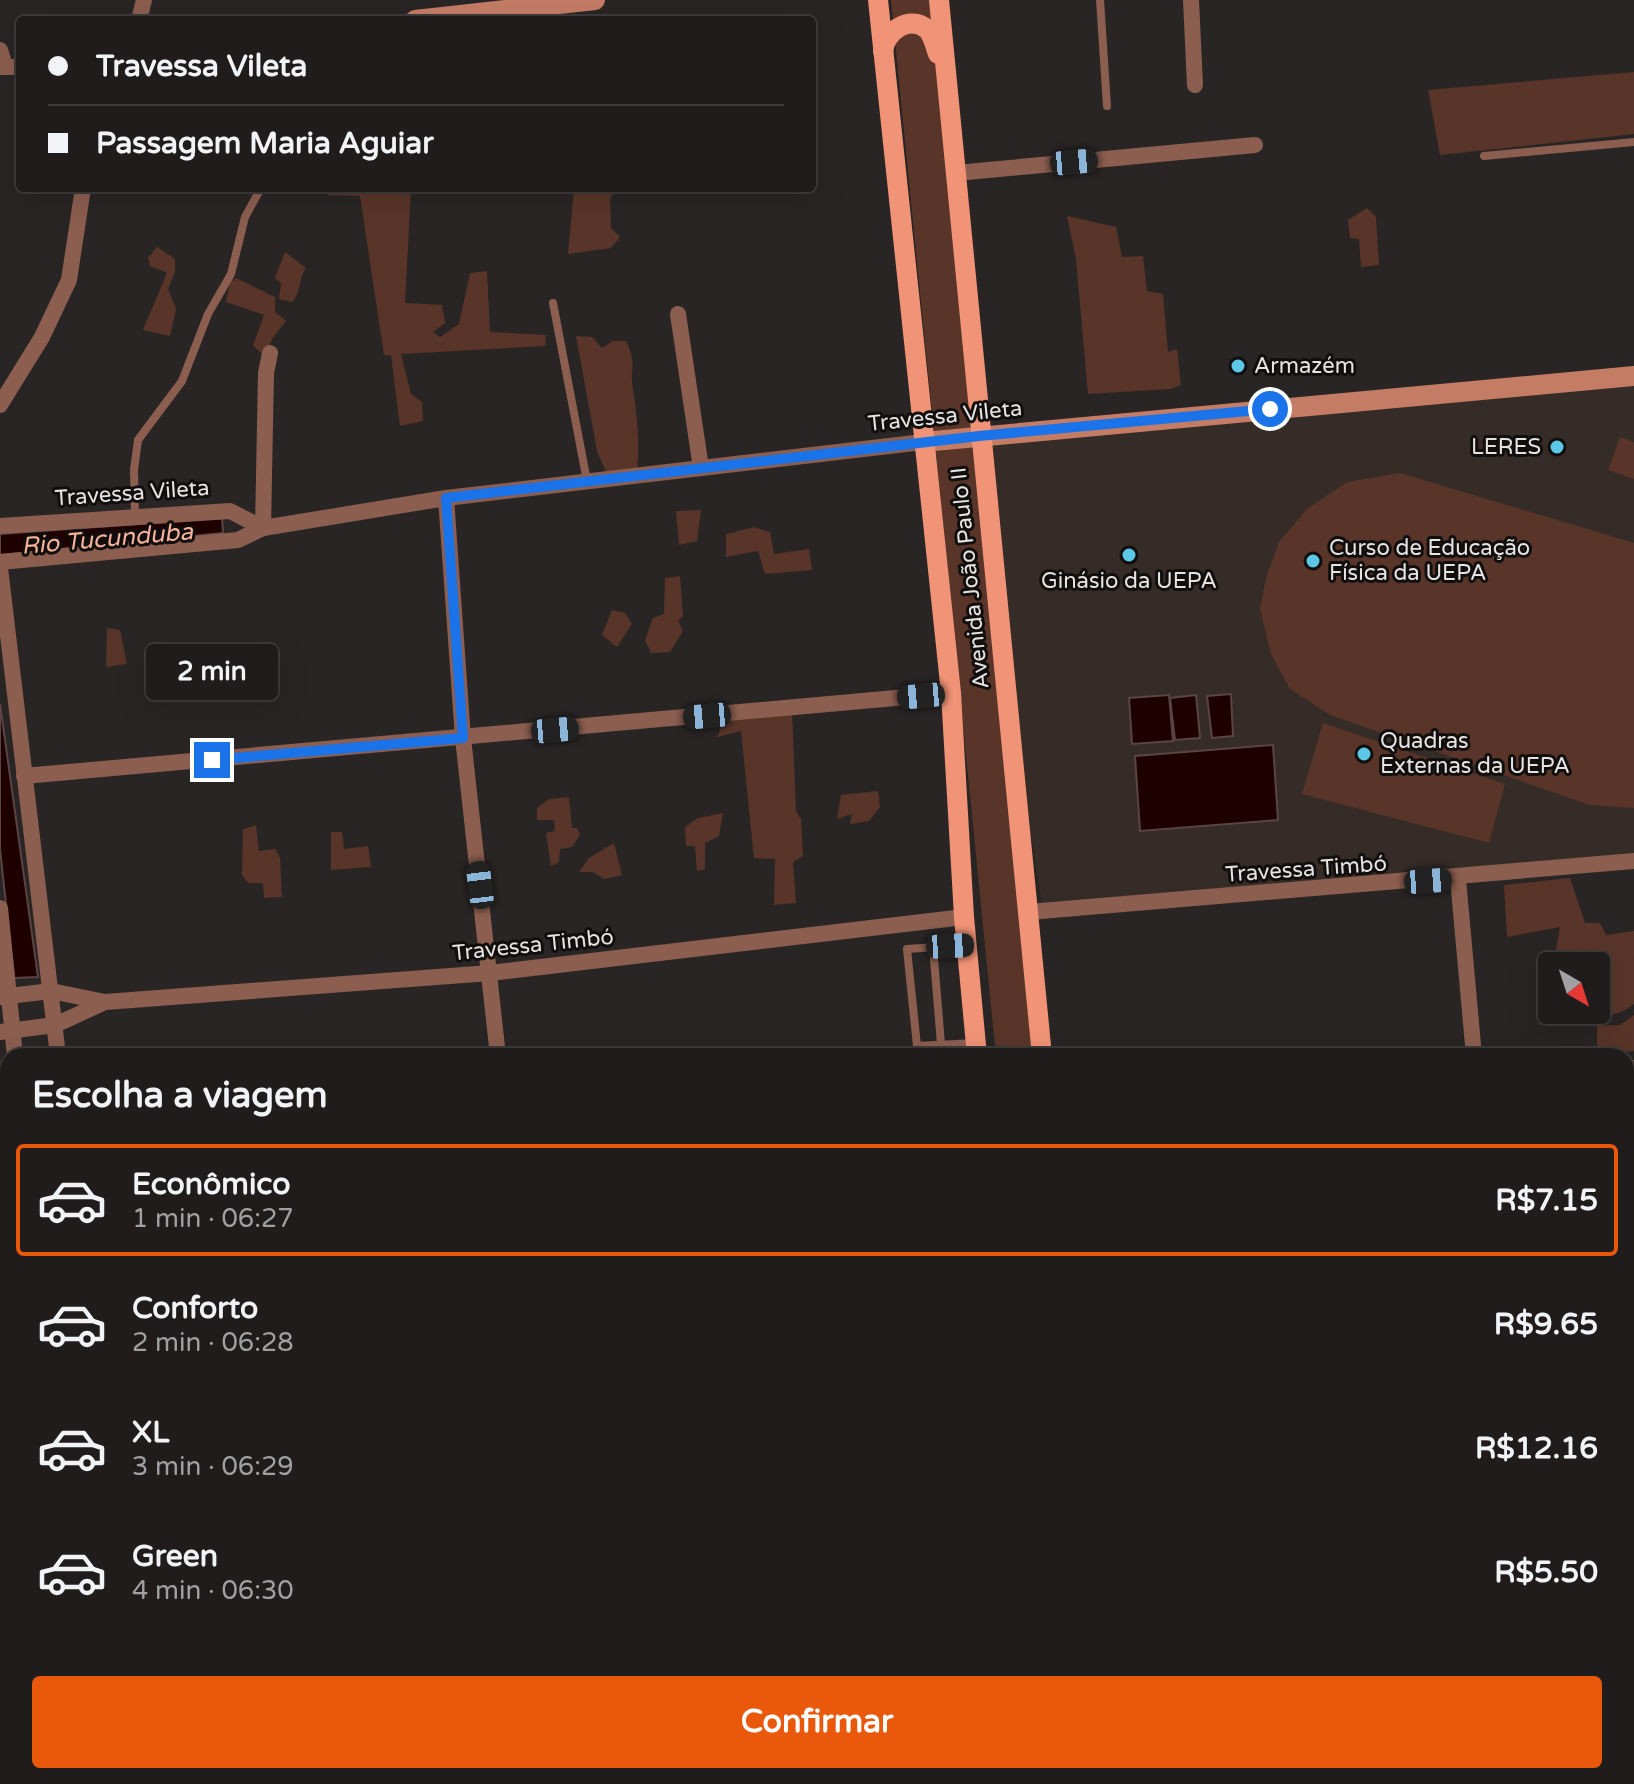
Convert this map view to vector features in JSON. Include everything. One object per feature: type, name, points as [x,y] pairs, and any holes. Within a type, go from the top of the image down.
[{"type":"main road","name":"Avenida João Paulo II","points":[[878,0],[951,693],[964,917],[976,1048]]},
{"type":"main road","name":"Avenida João Paulo II","points":[[939,0],[979,436],[1041,1048]]},
{"type":"main road","points":[[883,52],[884,43],[893,30],[899,26],[918,25],[931,35],[947,80]]},
{"type":"street","points":[[491,16],[595,0]]},
{"type":"street","points":[[1191,0],[1195,85]]},
{"type":"street","points":[[956,173],[1255,145]]},
{"type":"street","points":[[0,405],[42,337],[69,280],[82,192]]},
{"type":"street","points":[[678,314],[701,468]]},
{"type":"street","points":[[263,528],[266,373],[270,353]]},
{"type":"street","name":"Travessa Vileta","points":[[0,562],[238,540],[263,528],[446,498],[923,442],[1634,376]]},
{"type":"street","points":[[446,498],[463,738],[497,1048]]},
{"type":"street","name":"Travessa Vileta","points":[[0,526],[230,511],[263,528]]},
{"type":"street","points":[[0,568],[48,1026],[55,1048]]},
{"type":"street","points":[[24,776],[951,693]]},
{"type":"street","name":"Travessa Timbó","points":[[1029,912],[1458,879],[1634,861]]},
{"type":"street","points":[[1458,879],[1473,1048]]},
{"type":"street","points":[[0,908],[11,1029]]},
{"type":"street","name":"Travessa Timbó","points":[[9,998],[45,992],[105,1002],[490,973],[964,917]]},
{"type":"street","name":"Travessa Timbó","points":[[11,1029],[48,1026],[105,1002]]},
{"type":"lane","points":[[1100,0],[1107,106]]},
{"type":"lane","points":[[1484,156],[1634,142]]},
{"type":"lane","points":[[135,515],[134,470],[138,440],[182,381],[208,314],[231,274],[245,217],[259,192]]},
{"type":"lane","points":[[553,303],[587,482]]},
{"type":"lane","points":[[964,1048],[941,1044],[917,1046],[907,949],[966,945]]},
{"type":"lane","points":[[933,947],[941,1044]]},
{"type":"shaded area","points":[[891,0],[932,0],[1033,1048],[995,1048]]},
{"type":"shaded area","points":[[1634,72],[1634,134],[1440,155],[1428,90]]},
{"type":"shaded area","points":[[328,192],[411,192],[405,303],[442,305],[445,323],[433,332],[440,337],[459,324],[470,273],[487,271],[490,332],[546,335],[545,346],[401,354],[411,394],[422,402],[423,421],[400,426],[391,355],[384,355],[360,196],[328,195]]},
{"type":"shaded area","points":[[574,192],[615,192],[610,198],[611,228],[620,237],[611,248],[568,254]]},
{"type":"shaded area","points":[[1367,208],[1376,217],[1379,265],[1361,267],[1359,239],[1350,238],[1348,220]]},
{"type":"shaded area","points":[[1067,216],[1116,227],[1122,257],[1143,256],[1147,291],[1163,294],[1168,352],[1177,349],[1181,385],[1171,389],[1088,394],[1076,259]]},
{"type":"shaded area","points":[[157,247],[175,259],[175,272],[168,289],[176,309],[170,336],[143,330],[167,273],[150,266],[148,258]]},
{"type":"shaded area","points":[[285,252],[306,268],[292,302],[279,299],[281,283],[275,278]]},
{"type":"shaded area","points":[[236,278],[275,297],[275,312],[286,321],[272,339],[265,356],[253,346],[264,315],[226,302],[230,283]]},
{"type":"shaded area","points":[[576,336],[592,337],[602,348],[613,341],[626,341],[630,349],[637,420],[637,471],[607,474],[597,451]]},
{"type":"shaded area","name":"Curso de Educação Física da UEPA","points":[[1634,376],[1634,856],[1042,903],[1000,639],[979,436]]},
{"type":"shaded area","points":[[1620,437],[1634,442],[1634,479],[1608,470]]},
{"type":"shaded area","points":[[1400,473],[1634,543],[1634,808],[1590,805],[1330,715],[1290,689],[1271,654],[1260,609],[1266,578],[1279,542],[1307,509],[1347,482]]},
{"type":"shaded area","points":[[701,510],[697,541],[679,545],[676,511]]},
{"type":"shaded area","points":[[754,527],[770,532],[774,554],[809,549],[812,570],[765,574],[758,551],[726,557],[726,534]]},
{"type":"shaded area","points":[[680,576],[683,616],[678,621],[683,631],[670,652],[651,653],[645,640],[653,618],[664,614],[665,578]]},
{"type":"shaded area","points":[[612,610],[625,613],[632,624],[617,647],[602,635]]},
{"type":"shaded area","points":[[107,628],[120,630],[127,664],[106,667]]},
{"type":"shaded area","points":[[174,645],[184,651],[183,668],[167,684],[147,683],[145,668]]},
{"type":"shaded area","points":[[792,712],[796,811],[801,819],[803,856],[793,862],[796,903],[774,905],[775,859],[754,858],[741,731],[717,737],[725,719]]},
{"type":"shaded area","name":"Quadras Externas da UEPA","points":[[1323,723],[1505,784],[1489,843],[1302,794]]},
{"type":"shaded area","points":[[878,791],[880,807],[869,821],[850,824],[852,814],[837,819],[841,795]]},
{"type":"shaded area","points":[[569,797],[572,828],[577,828],[580,835],[572,847],[560,849],[559,862],[551,866],[546,833],[555,831],[554,820],[537,820],[537,808],[549,799]]},
{"type":"shaded area","points":[[723,813],[719,836],[705,843],[705,869],[697,871],[695,846],[686,846],[685,827],[698,818]]},
{"type":"shaded area","points":[[256,825],[259,851],[275,849],[280,858],[282,897],[264,898],[263,883],[248,883],[242,875],[243,829]]},
{"type":"shaded area","points":[[331,832],[342,832],[344,849],[368,846],[371,867],[331,870]]},
{"type":"shaded area","points":[[614,843],[622,875],[604,879],[593,872],[579,872],[589,858]]},
{"type":"shaded area","points":[[1570,878],[1585,923],[1600,923],[1606,935],[1634,931],[1634,1004],[1610,1014],[1610,952],[1556,952],[1560,927],[1507,937],[1504,885]]},
{"type":"shaded area","points":[[1634,1015],[1634,1048],[1597,1048],[1597,1026],[1620,1025]]},
{"type":"water","name":"Rio Tucunduba","points":[[222,518],[223,533],[0,555],[0,534]]},
{"type":"water","points":[[1231,694],[1233,736],[1212,738],[1207,696]]},
{"type":"water","points":[[1169,695],[1173,741],[1132,744],[1129,698]]},
{"type":"water","points":[[1196,695],[1200,738],[1175,740],[1170,698]]},
{"type":"water","points":[[0,704],[38,977],[14,978],[0,849]]},
{"type":"water","points":[[1273,745],[1278,820],[1140,831],[1135,756]]},
{"type":"place","name":"Armazém","points":[[1238,366]]},
{"type":"place","name":"LERES","points":[[1557,447]]},
{"type":"place","name":"Ginásio da UEPA","points":[[1129,555]]},
{"type":"place","name":"Curso de Educação Física da UEPA","points":[[1313,561]]},
{"type":"place","name":"Quadras Externas da UEPA","points":[[1364,754]]},
{"type":"route","points":[[212,760],[463,738],[446,498],[979,436],[1270,409]]}]
